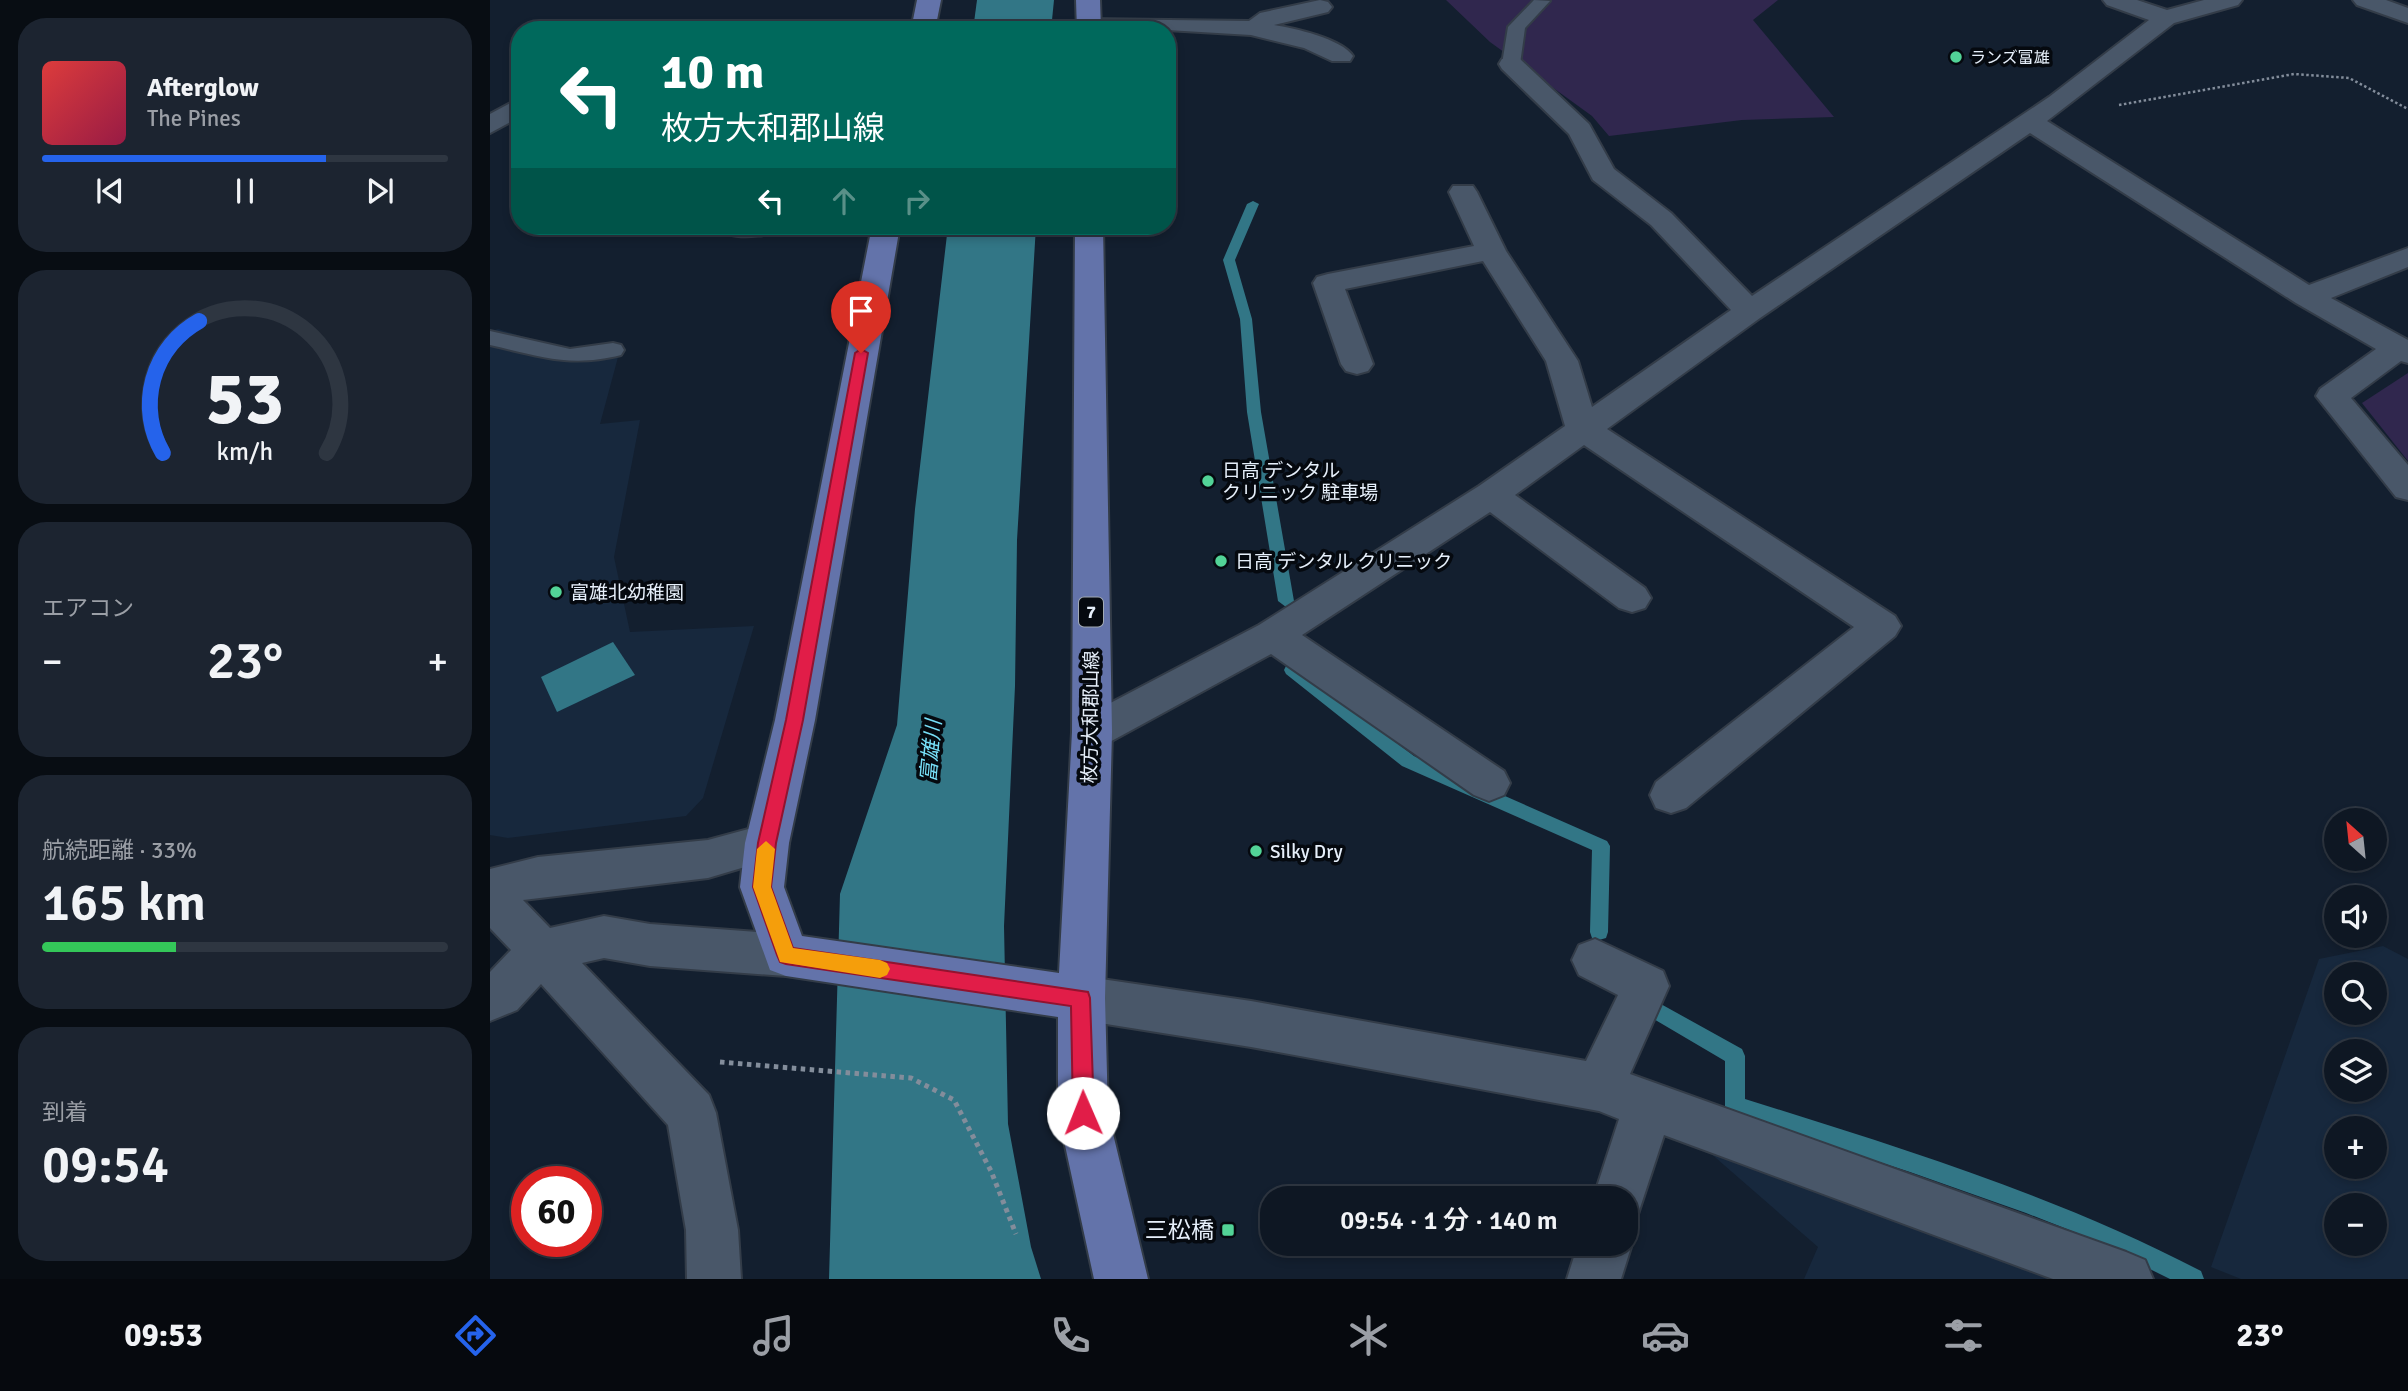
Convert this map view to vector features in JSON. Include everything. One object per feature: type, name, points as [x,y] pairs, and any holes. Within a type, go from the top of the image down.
[{"type":"main road","points":[[925,21],[929,0]]},
{"type":"main road","points":[[1088,0],[1088,21]]},
{"type":"main road","points":[[884,235],[795,720],[767,843],[762,887],[786,955],[1081,998]]},
{"type":"main road","name":"枚方大和郡山線","points":[[1089,235],[1091,732],[1081,998],[1083,1113],[1121,1279]]},
{"type":"street","points":[[2115,0],[2166,18]]},
{"type":"street","points":[[1091,732],[1273,635],[1491,495],[1749,311],[1828,261],[2058,102],[2166,18],[2230,0]]},
{"type":"street","points":[[2365,0],[2408,16]]},
{"type":"street","points":[[1256,27],[1268,18],[1320,7]]},
{"type":"street","points":[[1176,27],[1256,27],[1320,43],[1341,56]]},
{"type":"street","points":[[1511,64],[1580,130],[1603,174],[1661,219],[1749,311]]},
{"type":"street","points":[[490,125],[511,112]]},
{"type":"street","points":[[2028,121],[2307,297],[2403,350],[2332,396],[2408,488]]},
{"type":"street","points":[[1463,192],[1491,251],[1562,361],[1582,428],[1882,626],[1671,795]]},
{"type":"street","points":[[1357,364],[1328,282],[1491,251]]},
{"type":"street","points":[[2307,297],[2408,257]]},
{"type":"street","points":[[1491,495],[1632,598]]},
{"type":"street","points":[[1273,635],[1489,783]]},
{"type":"street","points":[[490,889],[538,876],[708,859],[767,843]]},
{"type":"street","points":[[490,896],[691,1113],[712,1230],[713,1279]]},
{"type":"street","points":[[490,999],[500,993],[541,951],[604,937],[650,945],[786,955]]},
{"type":"street","points":[[1595,960],[1646,986],[1599,1087]]},
{"type":"street","points":[[1081,998],[1251,1024],[1599,1087],[2126,1279]]},
{"type":"street","points":[[1623,1186],[1649,1104]]},
{"type":"street","points":[[1594,1279],[1601,1256]]},
{"type":"lane","points":[[1511,64],[1517,27],[1542,1]]},
{"type":"lane","points":[[490,338],[570,356],[614,350]]},
{"type":"path","points":[[2058,102],[2132,105],[2294,74],[2349,78],[2408,109]]},
{"type":"path","points":[[765,1066],[911,1078],[954,1100],[991,1171],[1016,1234]]},
{"type":"shaded area","points":[[1446,0],[1778,0],[1753,20],[1834,117],[1742,120],[1609,136],[1592,116],[1490,42]]},
{"type":"shaded area","name":"富雄北幼稚園","points":[[498,329],[566,350],[621,346],[600,424],[640,420],[614,557],[630,632],[754,626],[703,798],[686,816],[508,838],[490,835],[490,332]]},
{"type":"shaded area","points":[[2408,373],[2408,461],[2362,403]]},
{"type":"shaded area","points":[[2373,948],[2387,948],[2408,959],[2408,1279],[2241,1279],[2211,1267],[2319,959]]},
{"type":"shaded area","points":[[1701,1145],[2076,1279],[1804,1279],[1818,1247]]},
{"type":"water","points":[[977,0],[1054,0],[1052,21],[974,21]]},
{"type":"water","name":"富雄川","points":[[947,235],[1035,235],[1017,540],[1015,686],[1004,926],[1008,1124],[1031,1247],[1041,1279],[829,1279],[840,894],[897,725],[915,509]]},
{"type":"water","points":[[613,642],[635,675],[557,712],[541,677]]},
{"type":"waterway","points":[[1253,204],[1229,260],[1246,319],[1254,412],[1286,601]]},
{"type":"waterway","points":[[1292,670],[1408,761],[1601,846],[1599,932]]},
{"type":"waterway","points":[[1659,1012],[1735,1056],[1735,1106],[1910,1161],[2026,1202],[2083,1225],[2193,1279]]},
{"type":"slow traffic","points":[[766,849],[762,887],[786,955],[880,969]]},
{"type":"place","name":"ランズ富雄","points":[[1956,57]]},
{"type":"place","name":"日高 デンタル クリニック 駐車場","points":[[1208,481]]},
{"type":"place","name":"日高 デンタル クリニック","points":[[1221,561]]},
{"type":"place","name":"富雄北幼稚園","points":[[556,592]]},
{"type":"place","name":"Silky Dry","points":[[1256,851]]},
{"type":"place","name":"三松橋","points":[[1228,1230]]},
{"type":"route","points":[[861,353],[795,720],[767,843],[762,887],[786,955],[1081,998],[1083,1113]]}]
